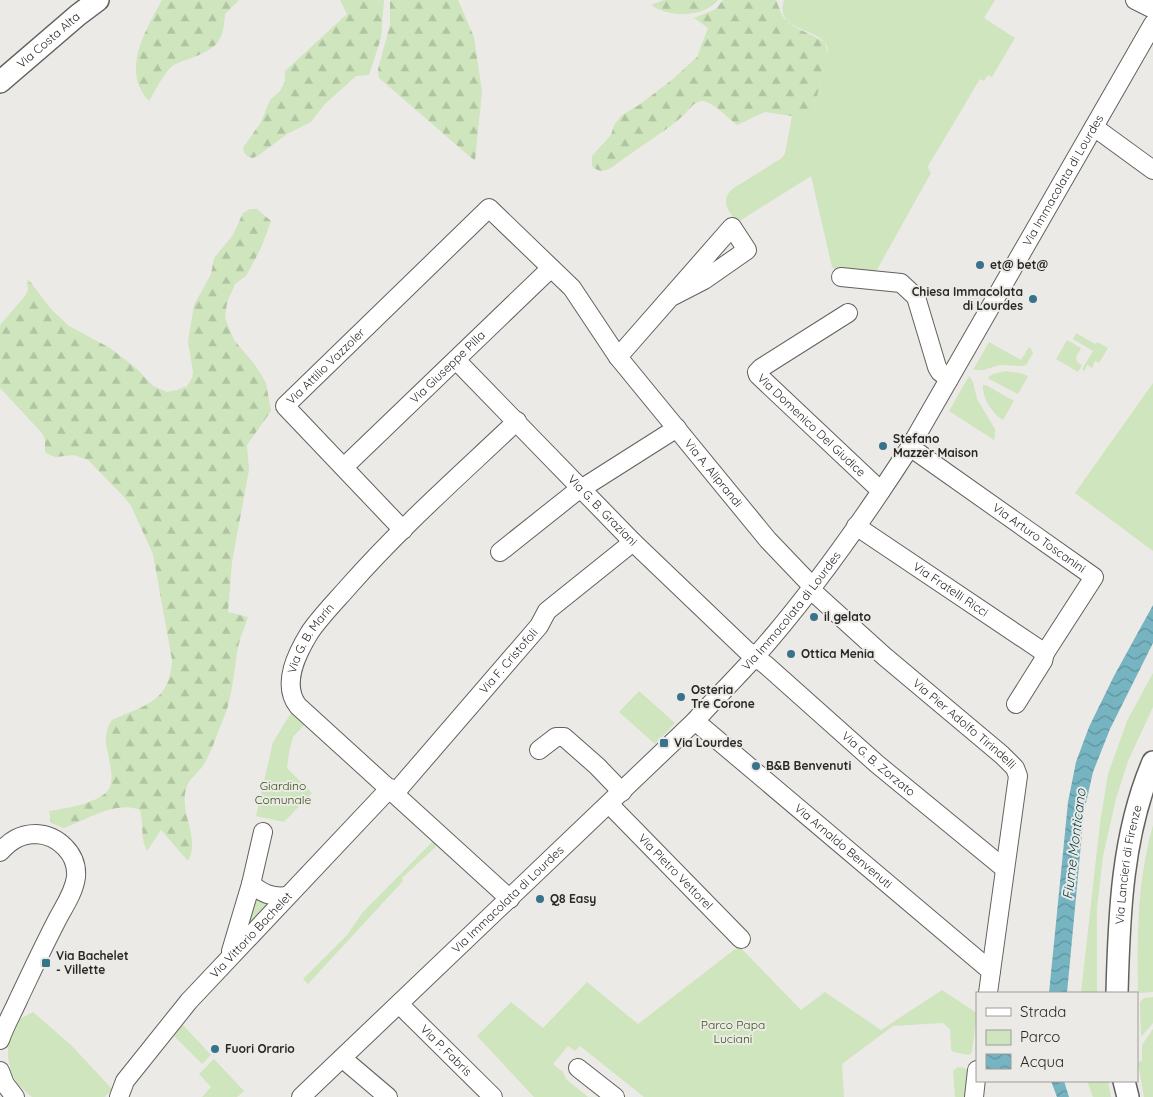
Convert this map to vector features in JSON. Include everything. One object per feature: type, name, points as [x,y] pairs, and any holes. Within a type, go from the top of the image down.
[{"type":"main road","name":"Via Costa Alta","points":[[0,82],[98,0]]},
{"type":"main road","name":"Via Lancieri di Firenze","points":[[1117,992],[1123,887],[1130,834],[1137,806],[1153,762]]},
{"type":"main road","name":"Via Lancieri di Firenze","points":[[1120,941],[1125,992]]},
{"type":"main road","points":[[1124,1082],[1128,1097]]},
{"type":"main road","points":[[1136,1082],[1139,1097]]},
{"type":"street","points":[[1135,0],[1153,9]]},
{"type":"street","name":"Via Immacolata di Lourdes","points":[[301,1097],[694,721],[755,657],[811,588],[881,491],[910,447],[1153,24]]},
{"type":"street","points":[[1094,127],[1153,170]]},
{"type":"street","name":"Via A. Aliprandi","points":[[489,208],[577,295],[618,357],[768,540],[811,588]]},
{"type":"street","name":"Via Attilio Vazzoler","points":[[403,530],[285,406],[489,208]]},
{"type":"street","name":"Via Giuseppe Pilla","points":[[344,467],[551,268]]},
{"type":"street","points":[[841,277],[901,282],[916,297],[940,372],[949,379]]},
{"type":"street","points":[[618,357],[671,296]]},
{"type":"street","name":"Via Domenico Del Giudice","points":[[848,313],[757,372],[881,491]]},
{"type":"street","name":"Via G. B. Graziani","points":[[456,360],[633,542],[755,657]]},
{"type":"street","name":"Via G. B. Marin","points":[[510,899],[298,706],[293,699],[290,686],[292,669],[310,632],[373,559],[517,421]]},
{"type":"street","points":[[500,552],[581,489],[677,428]]},
{"type":"street","name":"Via Arturo Toscanini","points":[[910,447],[1094,577],[1045,653],[1043,661],[1016,704]]},
{"type":"street","name":"Via Fratelli Ricci","points":[[856,526],[1045,653]]},
{"type":"street","name":"Via F. Cristofoli","points":[[392,791],[539,626],[547,611],[633,542]]},
{"type":"street","name":"Via Pier Adolfo Tirindelli","points":[[811,588],[884,656],[1015,768],[1018,776],[988,992]]},
{"type":"street","name":"Via G. B. Zorzato","points":[[755,657],[877,764],[1005,869]]},
{"type":"street","name":"Via Arnaldo Benvenuti","points":[[694,721],[991,971]]},
{"type":"street","name":"Via Pietro Vettorel","points":[[539,750],[556,737],[564,736],[597,766],[615,798],[741,939]]},
{"type":"street","name":"Via Vittorio Bachelet","points":[[118,1094],[125,1081],[166,1029],[229,957],[392,791]]},
{"type":"street","points":[[229,957],[251,884],[263,832]]},
{"type":"street","points":[[0,852],[10,842],[22,836],[35,834],[46,836],[64,846],[72,858],[76,879],[35,962],[0,1040]]},
{"type":"street","points":[[251,884],[267,894],[276,897],[287,896]]},
{"type":"street","name":"Via P. Fabris","points":[[399,1004],[493,1097]]},
{"type":"street","points":[[342,1058],[388,1097]]},
{"type":"street","points":[[578,1068],[615,1097]]},
{"type":"street","points":[[0,1070],[5,1084],[15,1097]]},
{"type":"street","points":[[974,1097],[976,1079]]},
{"type":"green space","points":[[162,0],[239,0],[225,14],[222,32],[217,44],[206,52],[171,67],[149,101],[141,89],[136,63],[143,37]]},
{"type":"green space","points":[[340,0],[384,0],[381,38],[369,75],[356,76],[324,105],[311,122],[287,134],[259,155],[253,158],[248,157],[243,148],[261,122],[270,100],[280,91],[285,82],[285,71],[347,14]]},
{"type":"green space","points":[[390,0],[458,0],[474,37],[482,92],[475,161],[379,78],[378,69],[390,25]]},
{"type":"green space","points":[[664,0],[718,0],[712,6],[695,13],[676,14],[651,5]]},
{"type":"green space","points":[[723,0],[776,0],[782,15],[790,24],[825,43],[828,54],[811,119],[765,112],[737,125],[711,104],[702,101],[694,105],[666,129],[611,168],[601,171],[594,168],[592,166],[592,156],[611,135],[614,125],[622,115],[639,105],[673,79],[697,57],[708,28],[694,18],[716,9]]},
{"type":"green space","points":[[784,0],[995,0],[984,18],[1015,38],[992,77],[988,75],[984,81],[980,79],[928,166],[931,173],[874,275],[839,272],[832,267],[811,176],[738,222],[727,206],[726,198],[732,189],[782,158],[785,153],[792,116],[811,119],[828,48],[826,44],[812,33],[790,23],[785,17],[783,10]]},
{"type":"green space","points":[[250,209],[257,209],[271,221],[261,248],[246,276],[235,284],[227,303],[225,318],[234,340],[255,365],[266,383],[271,411],[247,445],[249,470],[232,562],[228,612],[248,617],[238,647],[228,707],[207,758],[186,789],[185,807],[192,843],[188,861],[161,830],[147,851],[140,810],[122,807],[112,809],[64,828],[51,823],[49,811],[85,804],[102,796],[108,790],[112,775],[106,738],[110,723],[112,720],[154,700],[161,693],[170,674],[172,660],[153,554],[131,506],[88,460],[74,455],[55,457],[45,452],[45,440],[42,433],[0,388],[0,325],[25,296],[28,290],[28,279],[51,309],[69,326],[110,348],[136,368],[153,386],[167,392],[187,386],[193,372],[188,341],[194,305],[211,274],[214,258],[233,235],[243,213]]},
{"type":"green space","points":[[1076,333],[1095,344],[1097,342],[1108,348],[1099,363],[1095,361],[1092,368],[1087,365],[1084,371],[1082,369],[1093,351],[1073,339]]},
{"type":"green space","points":[[1067,340],[1081,348],[1076,357],[1077,362],[1082,365],[1078,372],[1056,359]]},
{"type":"green space","points":[[989,342],[1021,360],[1029,347],[1033,353],[1026,365],[1023,366],[1000,365],[983,370],[973,370]]},
{"type":"green space","points":[[1006,371],[1028,376],[1018,394],[988,377]]},
{"type":"green space","points":[[969,376],[973,382],[977,399],[995,429],[994,440],[949,411]]},
{"type":"green space","points":[[1153,383],[1153,551],[1075,493]]},
{"type":"green space","points":[[983,385],[1014,401],[1003,420],[989,405],[984,395]]},
{"type":"green space","points":[[1153,673],[1153,707],[1128,761],[1116,799],[1103,856],[1097,909],[1097,992],[1081,992],[1100,823],[1108,774],[1127,721]]},
{"type":"green space","points":[[639,691],[675,723],[655,744],[619,712]]},
{"type":"green space","name":"Giardino Comunale","points":[[293,710],[307,722],[293,737],[287,768],[312,793],[284,822],[256,816],[273,742]]},
{"type":"green space","points":[[1153,825],[1153,992],[1138,993],[1139,909],[1144,867]]},
{"type":"green space","points":[[436,838],[441,842],[402,878],[403,881],[308,984],[303,979],[347,935],[363,912]]},
{"type":"green space","points":[[253,897],[271,901],[252,923],[248,920]]},
{"type":"green space","name":"Parco Papa Luciani","points":[[739,946],[801,1010],[825,992],[881,1030],[942,990],[976,1012],[972,1052],[969,1055],[953,1052],[951,1049],[950,1029],[943,1023],[893,1026],[842,1064],[844,1097],[644,1097],[580,1046],[575,1051],[568,1046],[553,1064],[563,1072],[566,1079],[588,1097],[534,1097],[477,1036],[511,1002],[543,1028],[587,982],[638,1024]]},
{"type":"green space","points":[[1153,997],[1153,1023],[1141,1037],[1140,1002],[1144,998]]},
{"type":"green space","points":[[33,1012],[71,1045],[112,1089],[105,1097],[32,1097],[17,1084],[8,1058],[8,1045],[18,1020]]},
{"type":"green space","points":[[181,1023],[211,1055],[202,1064],[172,1034]]},
{"type":"green space","points":[[1153,1029],[1153,1097],[1144,1097],[1138,1062],[1142,1061],[1142,1045]]},
{"type":"green space","points":[[214,1059],[244,1091],[237,1097],[202,1097],[211,1087],[199,1074]]},
{"type":"green space","points":[[958,1067],[965,1068],[969,1072],[966,1097],[955,1097],[953,1071]]},
{"type":"green space","points":[[1087,1082],[1108,1082],[1111,1097],[1093,1097]]},
{"type":"water","name":"Fiume Monticano","points":[[1153,605],[1153,643],[1110,729],[1093,772],[1084,812],[1067,992],[1049,992],[1068,802],[1076,762],[1089,727],[1114,676]]},
{"type":"water","points":[[1051,1082],[1064,1082],[1069,1097],[1057,1097]]},
{"type":"place","name":"et@ bet@","points":[[980,265]]},
{"type":"place","name":"Chiesa Immacolata di Lourdes","points":[[1033,299]]},
{"type":"place","name":"Stefano Mazzer Maison","points":[[883,446]]},
{"type":"place","name":"il gelato","points":[[814,617]]},
{"type":"place","name":"Ottica Menia","points":[[791,654]]},
{"type":"place","name":"Osteria Tre Corone","points":[[681,697]]},
{"type":"place","name":"Via Lourdes","points":[[664,743]]},
{"type":"place","name":"B&B Benvenuti","points":[[756,766]]},
{"type":"place","name":"Q8 Easy","points":[[540,899]]},
{"type":"place","name":"Via Bachelet - Villette","points":[[46,963]]},
{"type":"place","name":"Fuori Orario","points":[[215,1049]]}]
